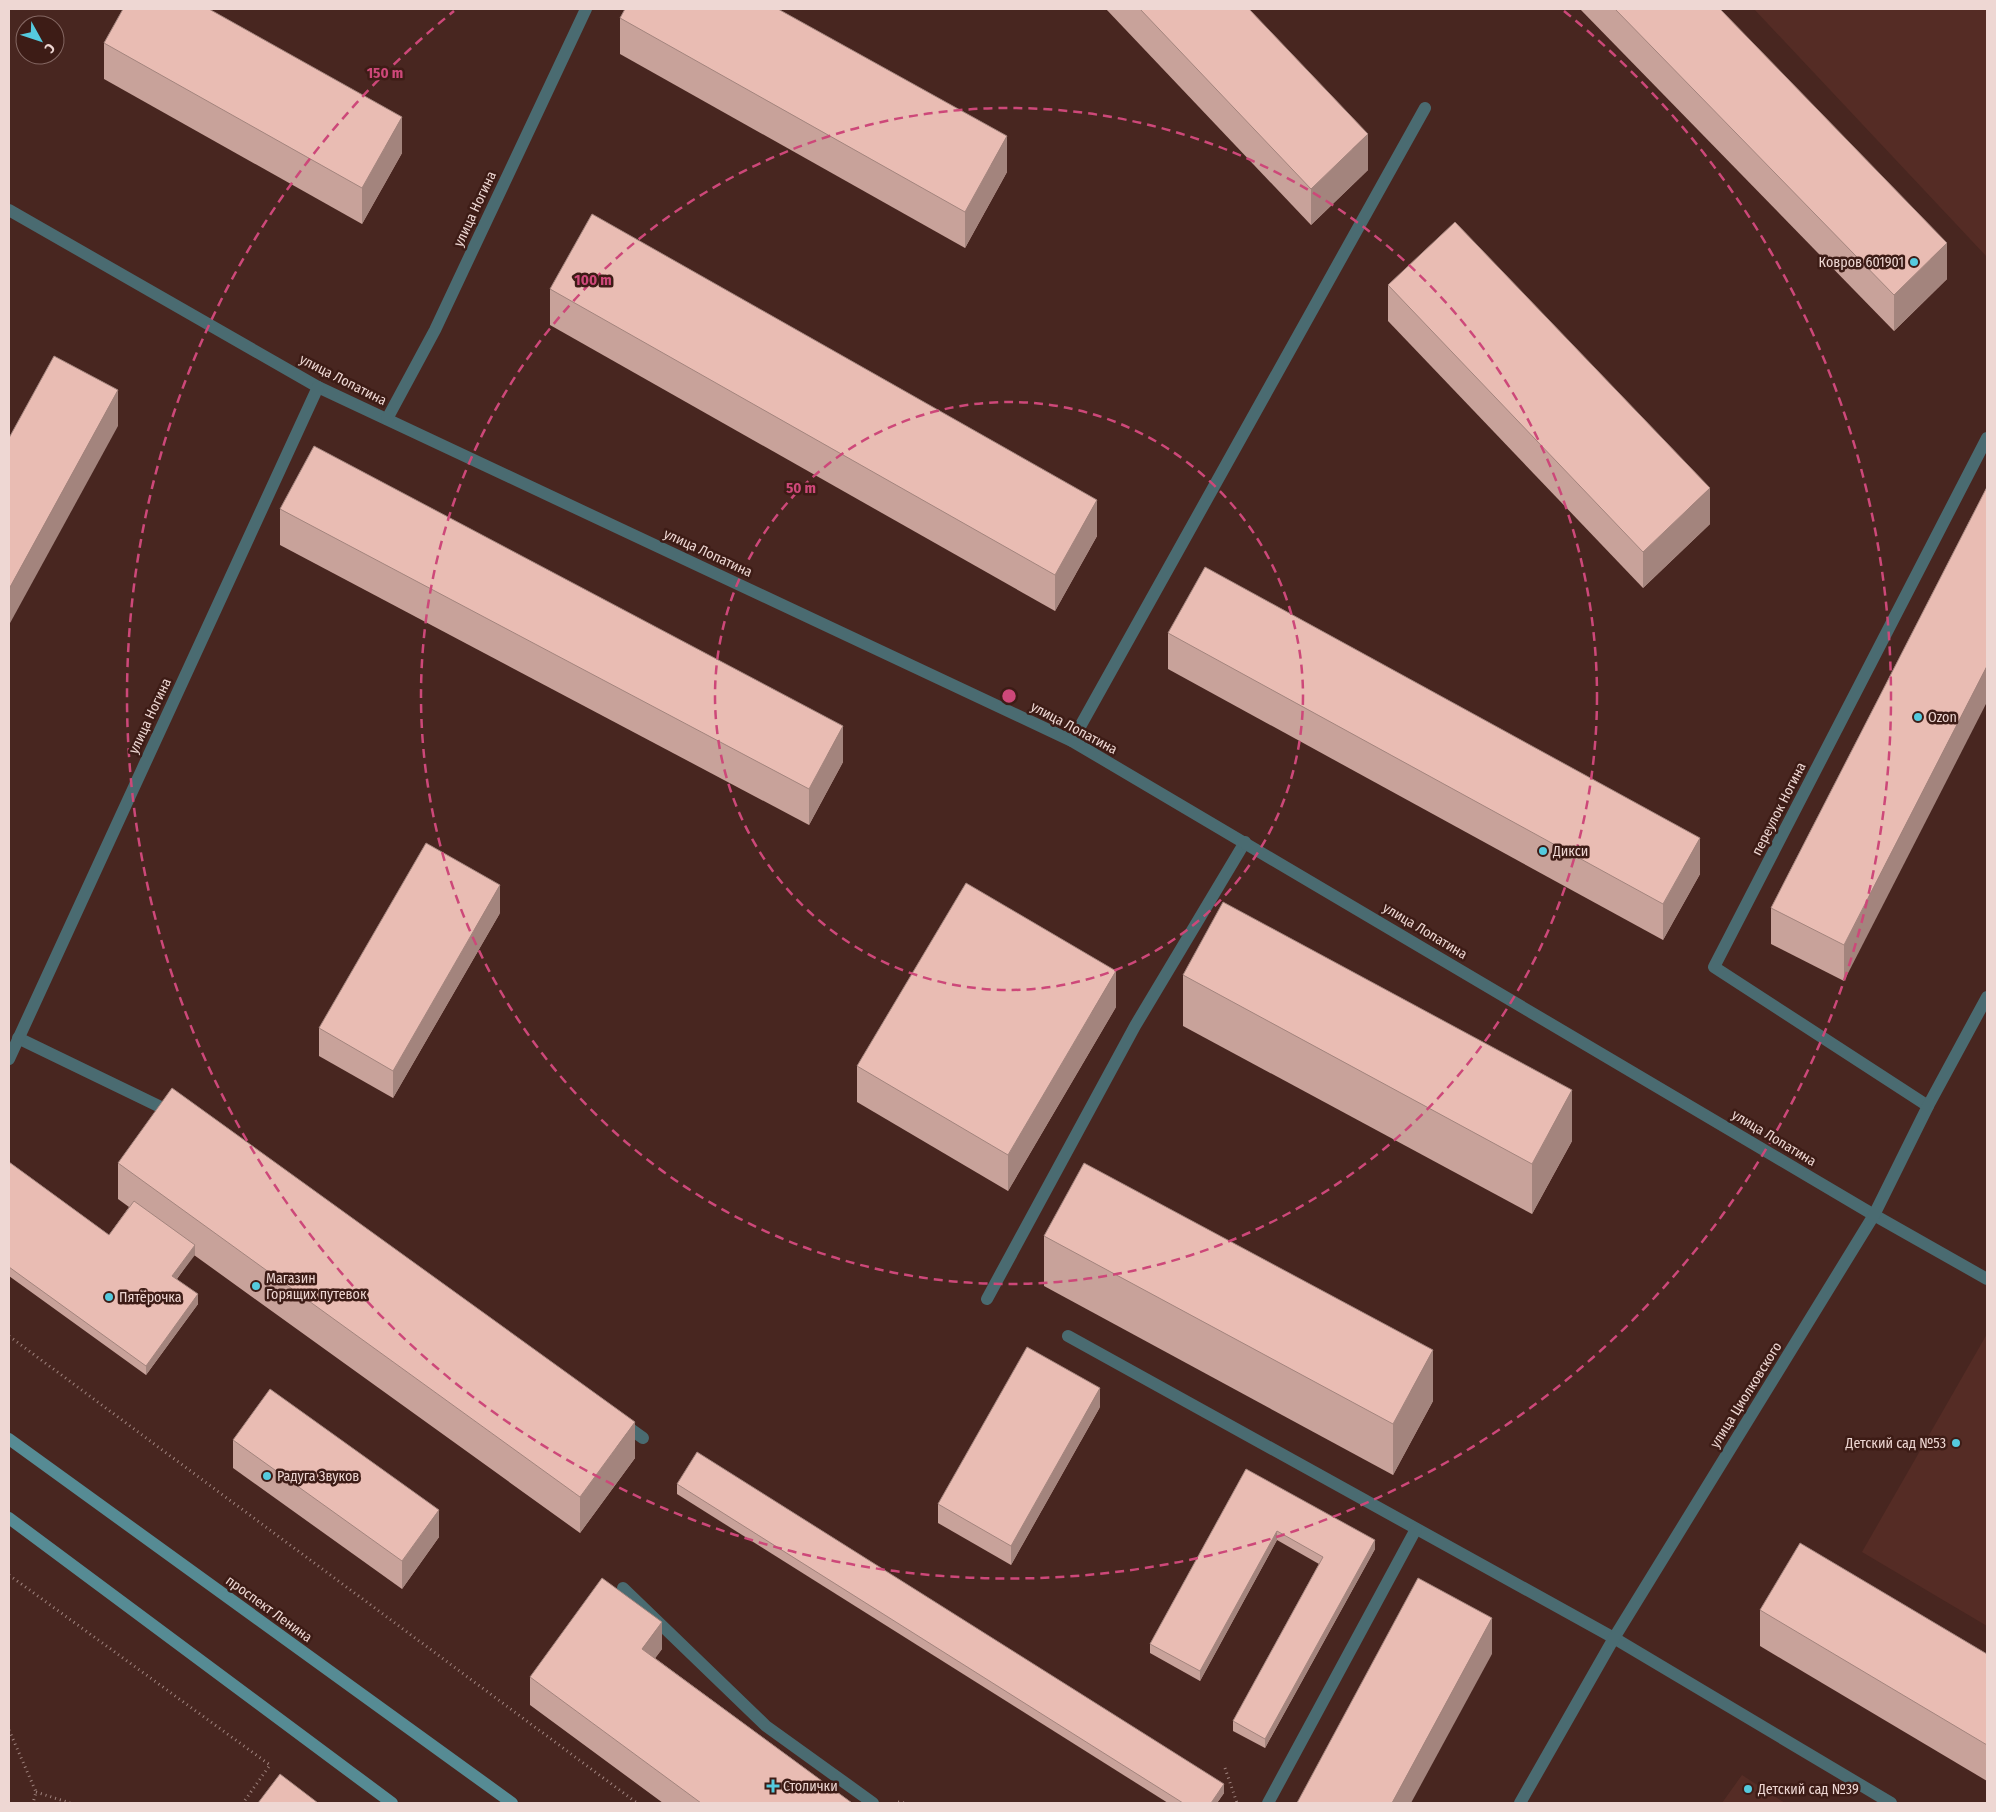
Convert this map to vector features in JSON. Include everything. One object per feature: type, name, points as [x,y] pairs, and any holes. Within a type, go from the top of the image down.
[{"type":"main road","name":"проспект Ленина","points":[[9,1440],[512,1803]]},
{"type":"main road","points":[[9,1518],[392,1803]]},
{"type":"street","name":"улица Ногина","points":[[387,419],[435,330],[586,9]]},
{"type":"street","points":[[1072,741],[1425,108]]},
{"type":"street","name":"улица Лопатина","points":[[9,210],[318,386],[1072,741],[1874,1215],[1987,1279]]},
{"type":"street","name":"улица Ногина","points":[[9,1059],[318,386]]},
{"type":"street","name":"переулок Ногина","points":[[1928,1106],[1714,967],[1987,438]]},
{"type":"street","points":[[987,1299],[1135,1026],[1245,842]]},
{"type":"street","name":"улица Циолковского","points":[[1520,1803],[1614,1638],[1874,1215],[1928,1106],[1987,997]]},
{"type":"street","points":[[18,1038],[184,1119]]},
{"type":"street","points":[[1068,1336],[1614,1638],[1891,1803]]},
{"type":"street","points":[[610,1415],[643,1438]]},
{"type":"street","points":[[1268,1803],[1416,1529]]},
{"type":"street","points":[[623,1588],[766,1726],[874,1803]]},
{"type":"path","points":[[9,1336],[637,1803]]},
{"type":"path","points":[[9,1575],[270,1765],[243,1803]]},
{"type":"path","points":[[9,1730],[36,1792],[33,1803]]},
{"type":"path","points":[[1225,1768],[1237,1803]]},
{"type":"path","points":[[36,1792],[70,1803]]},
{"type":"shaded area","points":[[1754,9],[1987,9],[1987,257]]},
{"type":"shaded area","name":"Детский сад №53","points":[[1987,1334],[1987,1626],[1862,1552]]},
{"type":"shaded area","name":"Детский сад №39","points":[[1742,1775],[1785,1803],[1722,1803]]},
{"type":"building","points":[[123,9],[209,9],[402,117],[362,188],[104,43]]},
{"type":"building","points":[[625,9],[778,9],[1007,136],[965,212],[620,18]]},
{"type":"building","points":[[1140,9],[1249,9],[1368,134],[1311,189]]},
{"type":"building","points":[[1615,9],[1720,9],[1947,243],[1894,295]]},
{"type":"building","points":[[592,214],[1097,500],[1055,575],[550,289]]},
{"type":"building","points":[[1455,222],[1710,488],[1643,552],[1388,285]]},
{"type":"building","points":[[54,356],[118,390],[9,589],[9,438]]},
{"type":"building","points":[[314,446],[843,726],[809,789],[280,509]]},
{"type":"building","points":[[1987,487],[1987,666],[1844,945],[1771,908]]},
{"type":"building","points":[[1205,567],[1700,838],[1663,904],[1168,633]]},
{"type":"building","points":[[426,843],[500,885],[393,1071],[319,1028]]},
{"type":"building","points":[[966,883],[1116,971],[1008,1155],[857,1066]]},
{"type":"building","points":[[1223,902],[1572,1090],[1532,1164],[1183,975]]},
{"type":"building","points":[[172,1088],[635,1422],[580,1497],[118,1163]]},
{"type":"building","points":[[9,1162],[109,1235],[134,1201],[195,1245],[172,1276],[198,1294],[146,1366],[9,1267]]},
{"type":"building","points":[[1084,1163],[1433,1350],[1393,1424],[1044,1236]]},
{"type":"building","points":[[1027,1347],[1100,1388],[1011,1546],[938,1504]]},
{"type":"building","points":[[270,1389],[439,1510],[402,1561],[233,1440]]},
{"type":"building","points":[[697,1452],[1224,1784],[1211,1803],[1183,1803],[677,1484]]},
{"type":"building","points":[[1246,1469],[1375,1540],[1265,1739],[1233,1721],[1323,1557],[1277,1531],[1200,1671],[1150,1644]]},
{"type":"building","points":[[1800,1543],[1987,1654],[1987,1745],[1760,1610]]},
{"type":"building","points":[[602,1578],[662,1622],[642,1649],[852,1803],[701,1803],[530,1677]]},
{"type":"building","points":[[1418,1578],[1492,1618],[1392,1803],[1297,1803]]},
{"type":"building","points":[[280,1774],[318,1803],[258,1803]]},
{"type":"place","name":"Ковров 601901","points":[[1914,262]]},
{"type":"place","name":"Ozon","points":[[1918,717]]},
{"type":"place","name":"Дикси","points":[[1543,851]]},
{"type":"place","name":"Магазин Горящих путевок","points":[[256,1286]]},
{"type":"place","name":"Пятёрочка","points":[[109,1297]]},
{"type":"place","name":"Детский сад №53","points":[[1956,1443]]},
{"type":"place","name":"Радуга Звуков","points":[[267,1476]]},
{"type":"place","name":"Столички","points":[[773,1786]]},
{"type":"place","name":"Детский сад №39","points":[[1748,1789]]}]
